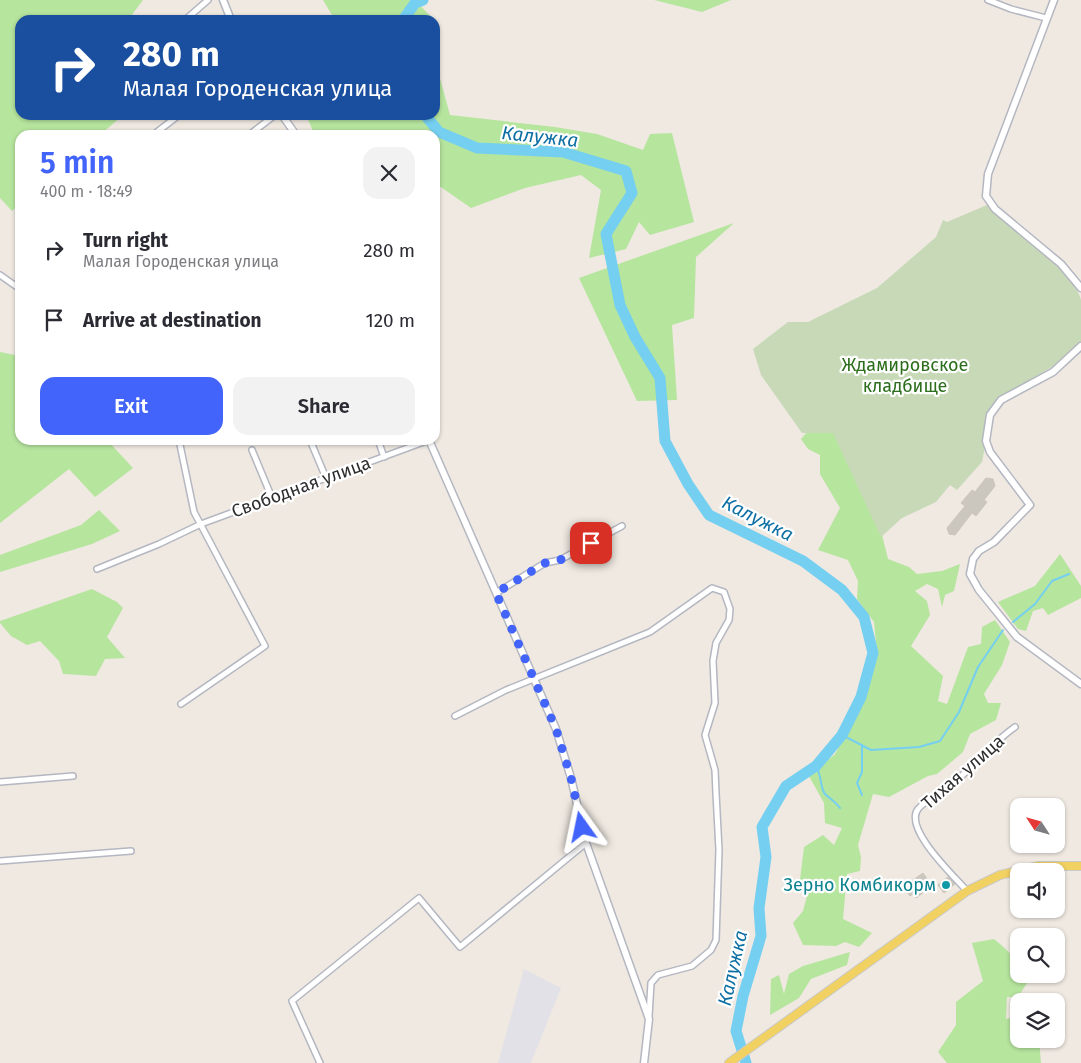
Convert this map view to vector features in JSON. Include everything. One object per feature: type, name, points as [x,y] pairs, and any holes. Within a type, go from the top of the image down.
[{"type":"main road","points":[[729,1063],[967,890],[1000,875],[1038,866],[1081,866]]},
{"type":"street","points":[[191,15],[208,0]]},
{"type":"street","points":[[222,0],[229,15]]},
{"type":"street","points":[[988,0],[1011,9],[1046,18]]},
{"type":"street","points":[[1054,0],[988,174],[986,196],[995,209],[1061,264],[1081,288]]},
{"type":"street","points":[[160,130],[172,120]]},
{"type":"street","points":[[256,130],[269,120]]},
{"type":"street","points":[[0,275],[15,286]]},
{"type":"street","points":[[1081,346],[1053,372],[1000,400],[990,415],[986,441],[990,452],[1030,505],[994,542],[979,551],[973,559],[970,574],[979,590],[1017,637],[1081,684]]},
{"type":"street","points":[[179,445],[194,512],[265,646],[181,704]]},
{"type":"street","points":[[312,445],[326,478]]},
{"type":"street","points":[[380,445],[384,456]]},
{"type":"street","name":"Свободная улица","points":[[97,568],[159,544],[201,524],[415,445]]},
{"type":"street","points":[[431,445],[561,745],[571,778],[586,843],[649,1019]]},
{"type":"street","points":[[252,450],[272,498]]},
{"type":"street","points":[[496,593],[545,563],[560,560],[622,526]]},
{"type":"street","points":[[455,716],[506,690],[650,632],[712,588],[720,589],[727,597],[729,620],[716,644],[713,661],[715,703],[704,734],[715,770],[716,785],[719,850],[716,940],[711,950],[692,966],[658,975],[651,983],[644,1063]]},
{"type":"street","name":"Тихая улица","points":[[967,890],[929,849],[920,833],[915,818],[918,809],[951,786],[996,740],[1016,728]]},
{"type":"street","points":[[0,782],[73,776]]},
{"type":"street","points":[[320,1063],[292,1002],[419,898],[460,947],[586,843]]},
{"type":"street","points":[[0,861],[131,851]]},
{"type":"shaded area","points":[[524,969],[561,988],[531,1063],[498,1063]]},
{"type":"green space","points":[[0,0],[143,0],[132,15],[15,15],[15,120],[117,120],[106,130],[15,130],[15,208],[12,211],[0,198]]},
{"type":"green space","points":[[323,0],[415,0],[429,15],[332,15]]},
{"type":"green space","points":[[654,0],[731,0],[702,12]]},
{"type":"green space","points":[[440,78],[450,115],[555,127],[597,134],[643,150],[650,134],[672,133],[694,222],[650,235],[639,222],[626,249],[589,258],[601,190],[581,175],[525,188],[471,208],[440,186],[440,130],[313,130],[308,120],[440,120]]},
{"type":"green space","name":"Ждамировское кладбище","points":[[987,205],[1055,264],[1077,290],[1081,300],[1081,343],[1055,365],[997,400],[988,412],[984,431],[985,447],[982,462],[957,490],[950,485],[936,502],[902,518],[881,537],[833,433],[802,433],[761,375],[753,349],[788,322],[808,322],[877,288],[936,237],[943,220],[947,222]]},
{"type":"green space","points":[[734,223],[696,257],[694,318],[672,325],[677,400],[637,401],[579,278]]},
{"type":"green space","points":[[0,352],[15,355],[15,445],[112,445],[133,468],[95,497],[69,469],[0,523]]},
{"type":"green space","points":[[828,409],[876,511],[888,559],[909,567],[917,574],[942,571],[960,564],[954,591],[945,595],[942,607],[938,589],[927,584],[915,591],[927,601],[930,615],[911,646],[943,676],[938,701],[947,704],[968,647],[981,644],[982,627],[995,620],[1010,642],[1002,665],[984,694],[988,703],[1001,703],[996,720],[970,734],[963,752],[937,774],[928,776],[889,797],[873,794],[858,845],[861,857],[860,871],[847,874],[843,919],[872,933],[859,947],[845,942],[836,946],[803,945],[793,923],[803,911],[807,896],[796,887],[800,880],[804,847],[823,835],[834,845],[842,828],[825,823],[824,803],[809,776],[835,754],[858,713],[877,654],[874,622],[857,599],[858,581],[848,560],[818,550],[840,508],[820,474],[820,455],[808,449],[801,439]]},
{"type":"green space","points":[[99,510],[120,531],[92,544],[0,572],[0,555],[81,525]]},
{"type":"green space","points":[[1060,554],[1081,586],[1081,598],[1048,615],[1043,608],[1033,611],[1026,631],[1018,629],[998,602],[1035,586]]},
{"type":"green space","points":[[92,589],[117,602],[123,608],[107,637],[125,658],[105,659],[96,676],[63,674],[59,661],[40,641],[27,645],[11,636],[0,623],[0,621]]},
{"type":"green space","points":[[994,939],[1010,954],[1010,983],[1027,983],[1021,993],[1010,993],[1010,997],[1007,997],[1006,1019],[1010,1018],[1010,1048],[1040,1048],[1041,1063],[947,1063],[938,1052],[956,1025],[956,1002],[983,981],[972,943]]},
{"type":"green space","points":[[850,952],[847,965],[811,979],[799,998],[770,1015],[771,979],[779,975],[784,994],[789,974],[803,966]]},
{"type":"building","points":[[986,478],[993,479],[995,486],[984,500],[987,502],[976,516],[972,513],[955,535],[949,534],[947,528],[965,506],[961,503],[972,490],[975,492]]},
{"type":"building","points":[[923,873],[932,886],[916,898],[913,894],[910,896],[903,887]]},
{"type":"building","name":"Зерно Комбикорм","points":[[948,877],[955,884],[944,893],[938,885]]},
{"type":"waterway","name":"Калужка","points":[[407,15],[415,3],[423,0]]},
{"type":"waterway","name":"Калужка","points":[[429,120],[437,130]]},
{"type":"waterway","name":"Калужка","points":[[440,132],[477,148],[563,152],[626,171],[632,193],[606,234],[620,305],[635,337],[660,378],[665,441],[688,484],[709,515],[803,561],[842,590],[864,617],[873,653],[861,697],[842,735],[816,766],[786,786],[762,827],[766,857],[759,908],[761,936],[743,996],[736,1031],[746,1063]]},
{"type":"waterway","points":[[1013,622],[1035,604],[1052,581],[1069,574]]},
{"type":"waterway","points":[[842,735],[871,750],[919,747],[940,741],[959,712],[978,667],[1003,630]]},
{"type":"waterway","points":[[862,745],[862,772],[857,783],[862,795]]},
{"type":"waterway","points":[[816,766],[823,791],[840,808]]},
{"type":"place","name":"Зерно Комбикорм","points":[[946,885]]},
{"type":"route","points":[[582,827],[571,778],[556,729],[496,593],[545,563],[560,560],[591,543]]}]
